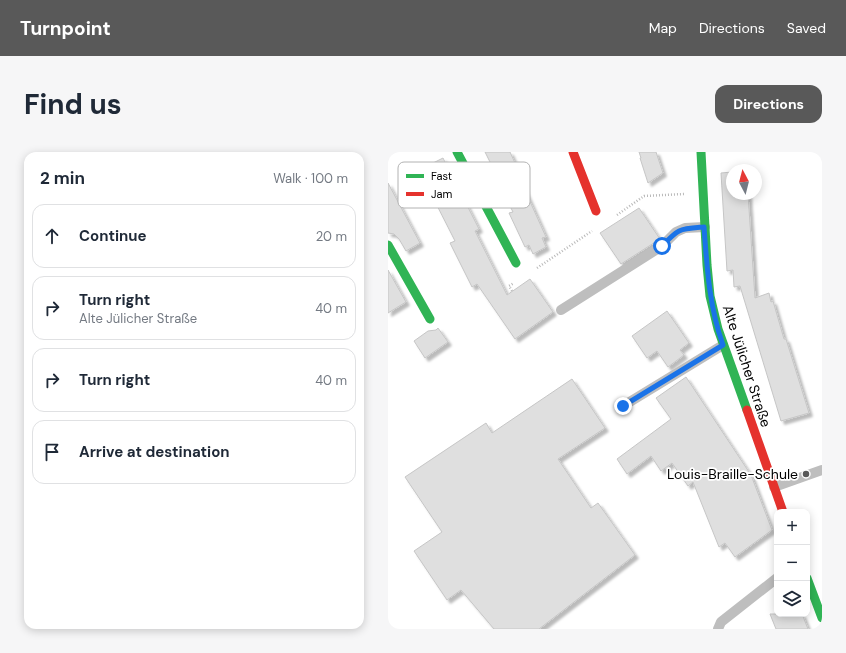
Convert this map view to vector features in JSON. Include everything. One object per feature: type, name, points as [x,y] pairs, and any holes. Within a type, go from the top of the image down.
[{"type":"street","points":[[457,152],[462,162]]},
{"type":"street","points":[[573,152],[596,211]]},
{"type":"street","name":"Alte Jülicher Straße","points":[[700,152],[706,265],[710,296],[723,345],[782,509]]},
{"type":"street","points":[[487,208],[516,263]]},
{"type":"street","points":[[388,245],[430,319]]},
{"type":"street","points":[[808,581],[821,611]]},
{"type":"lane","points":[[561,310],[662,246],[676,232],[685,228],[704,227]]},
{"type":"lane","points":[[623,406],[723,345]]},
{"type":"lane","points":[[774,487],[822,470]]},
{"type":"lane","points":[[718,629],[721,622],[774,580]]},
{"type":"building","points":[[485,152],[510,152],[515,162],[490,162]]},
{"type":"building","points":[[639,152],[656,152],[663,173],[648,183],[640,158]]},
{"type":"building","points":[[443,158],[445,162],[435,162]]},
{"type":"building","points":[[721,173],[726,173],[726,200],[748,200],[755,298],[769,293],[771,302],[773,301],[809,413],[781,421],[740,286],[734,287],[733,270],[727,271]]},
{"type":"building","points":[[388,183],[398,202],[398,208],[401,208],[420,243],[406,251],[399,239],[394,234],[388,233]]},
{"type":"building","points":[[530,202],[546,237],[542,238],[546,247],[533,254],[529,245],[525,247],[509,213],[513,212],[511,208],[530,208]]},
{"type":"building","points":[[438,208],[468,208],[479,229],[475,231],[507,295],[530,279],[553,312],[515,339],[477,284],[472,287],[450,243],[455,241]]},
{"type":"building","points":[[639,208],[660,239],[621,264],[600,233]]},
{"type":"building","points":[[388,270],[406,302],[388,313]]},
{"type":"building","points":[[667,311],[689,343],[680,350],[684,355],[668,367],[657,351],[647,358],[632,336]]},
{"type":"building","points":[[438,328],[448,342],[425,358],[414,341],[428,331],[436,330]]},
{"type":"building","points":[[686,377],[751,475],[772,530],[735,557],[725,543],[719,547],[693,482],[688,486],[672,463],[661,471],[651,456],[627,474],[617,459],[671,419],[656,398]]},
{"type":"building","points":[[572,379],[605,428],[558,459],[591,508],[598,503],[635,555],[539,629],[494,629],[461,590],[447,600],[414,551],[442,532],[405,477],[486,423],[492,433]]},
{"type":"building","points":[[770,614],[774,614],[774,617],[803,617],[808,629],[776,629]]},
{"type":"traffic: fast","points":[[457,152],[462,162]]},
{"type":"traffic: fast","points":[[701,152],[710,296],[718,329],[747,410]]},
{"type":"traffic: fast","points":[[487,208],[516,263]]},
{"type":"traffic: fast","points":[[388,245],[430,319]]},
{"type":"traffic: fast","points":[[808,581],[822,618]]},
{"type":"traffic: jam","points":[[573,152],[596,211]]},
{"type":"traffic: jam","points":[[747,410],[782,509]]},
{"type":"place","name":"Louis-Braille-Schule","points":[[806,474]]},
{"type":"route","points":[[623,406],[723,345],[710,296],[706,265],[704,227],[685,228],[676,232],[662,246]]}]
